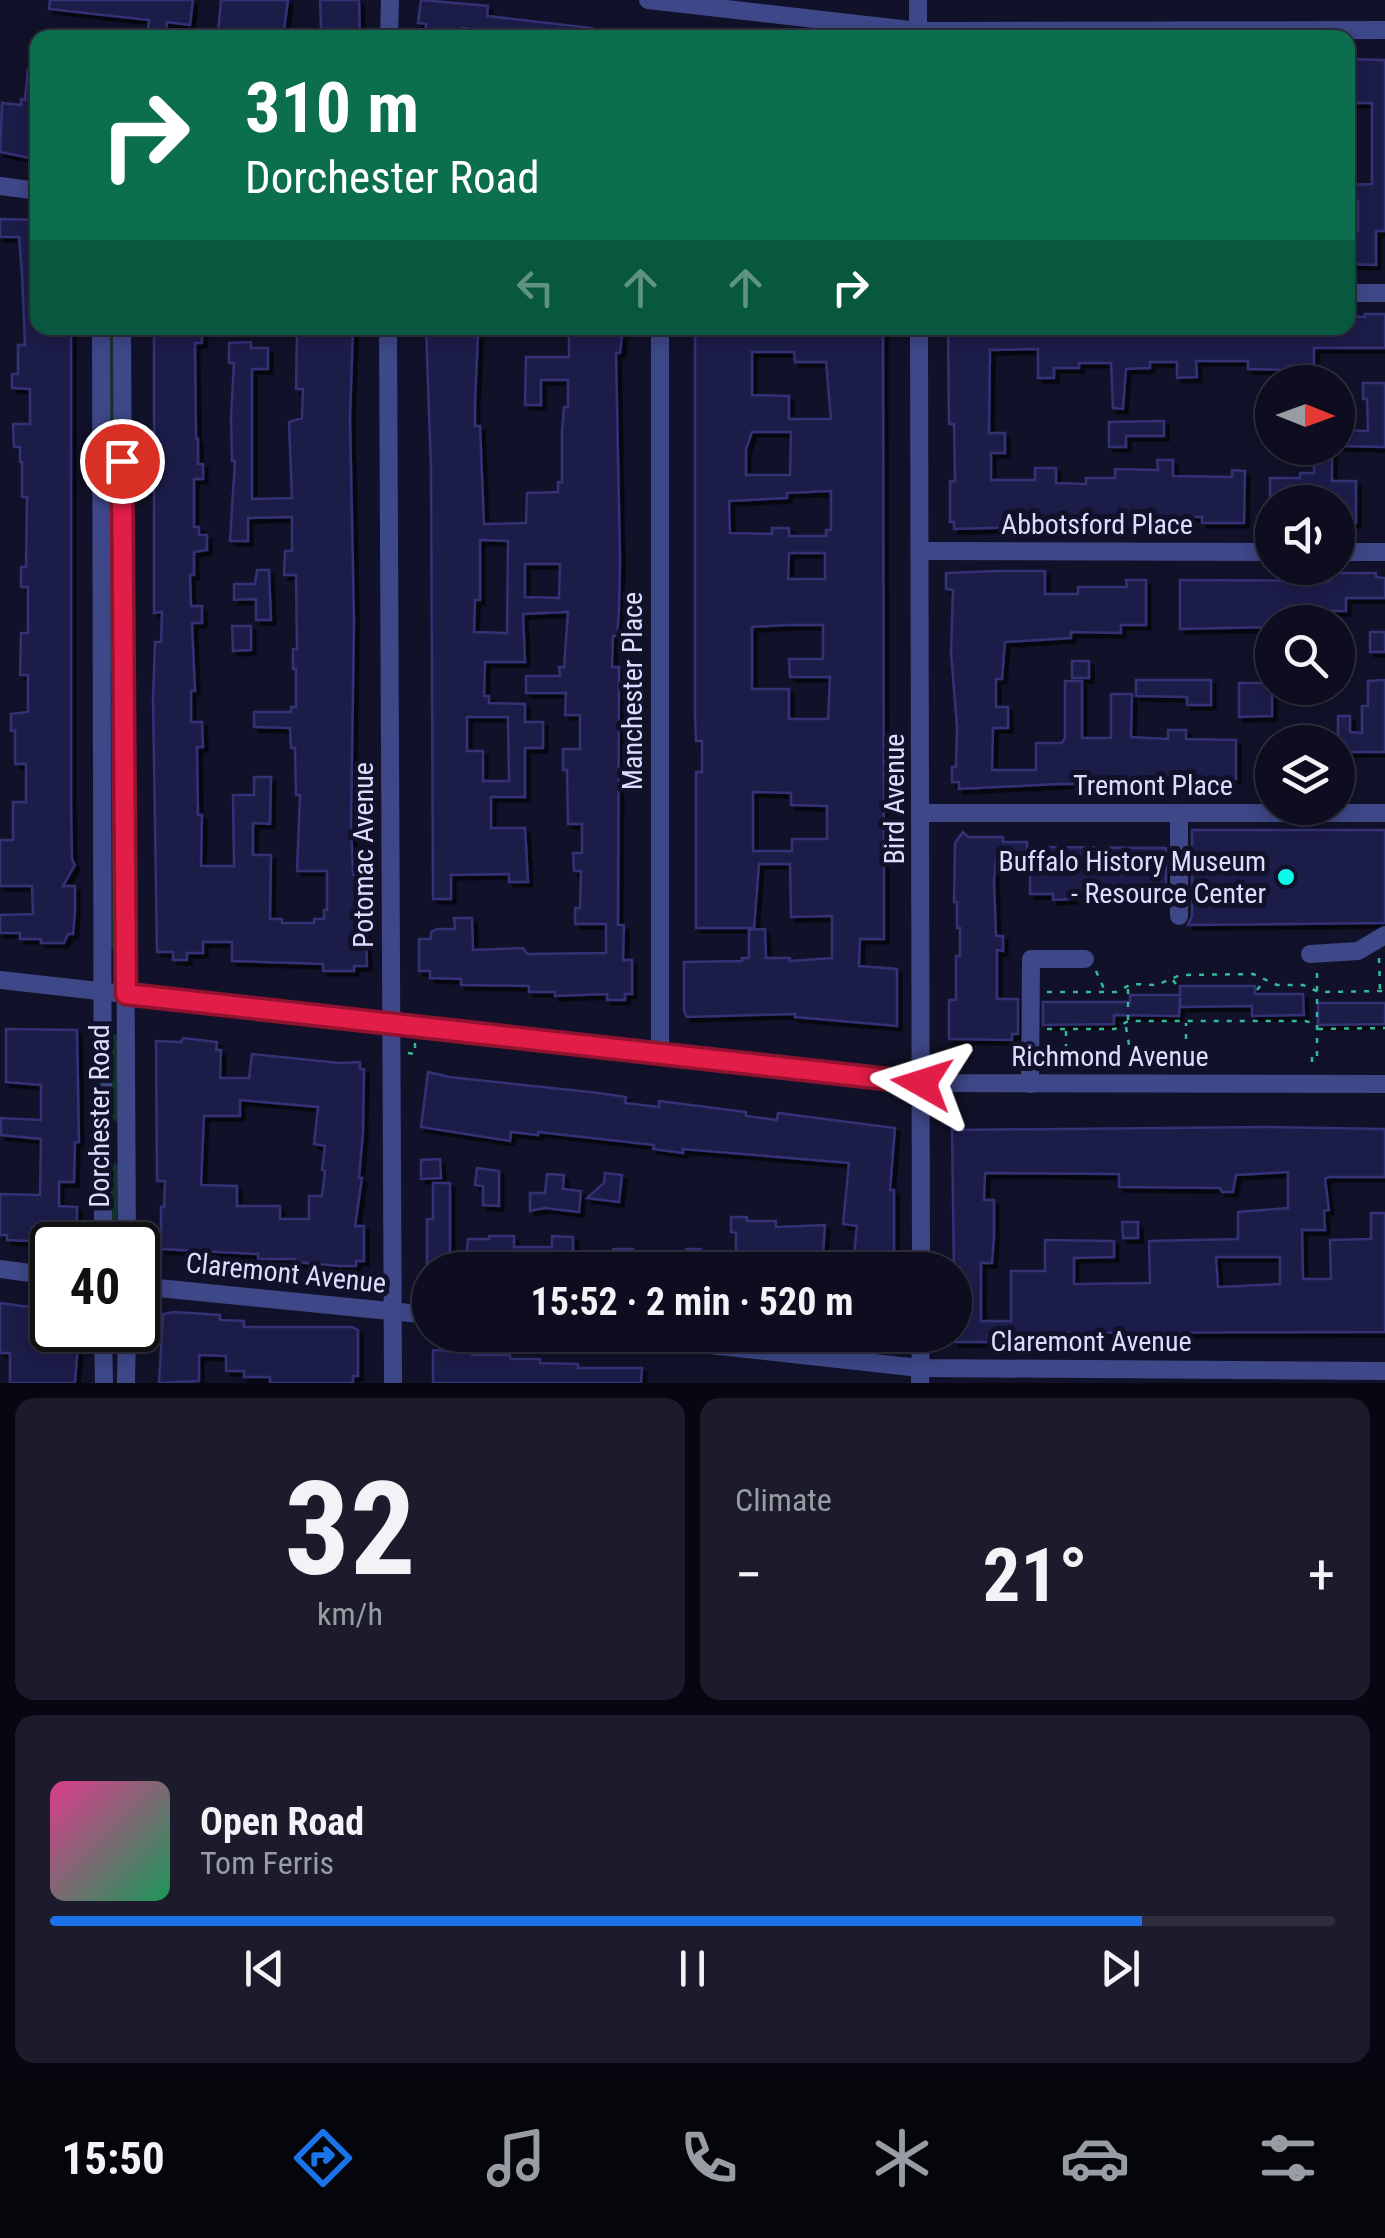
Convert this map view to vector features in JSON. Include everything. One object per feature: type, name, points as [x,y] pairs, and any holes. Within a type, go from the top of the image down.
[{"type":"street","points":[[389,30],[390,0]]},
{"type":"street","points":[[648,0],[886,30]]},
{"type":"street","points":[[918,0],[918,30]]},
{"type":"street","points":[[1355,30],[1385,30]]},
{"type":"street","points":[[0,186],[30,190]]},
{"type":"street","points":[[1355,293],[1385,294]]},
{"type":"street","name":"Dorchester Road","points":[[101,335],[103,1222]]},
{"type":"street","name":"Dorchester Road","points":[[122,335],[127,1222]]},
{"type":"street","name":"Potomac Avenue","points":[[388,335],[393,1383]]},
{"type":"street","name":"Manchester Place","points":[[660,335],[660,1055]]},
{"type":"street","name":"Bird Avenue","points":[[919,335],[921,1252]]},
{"type":"street","points":[[101,461],[122,461]]},
{"type":"street","name":"Abbotsford Place","points":[[922,552],[1255,552]]},
{"type":"street","points":[[1355,552],[1385,552]]},
{"type":"street","points":[[101,687],[124,687]]},
{"type":"street","name":"Tremont Place","points":[[922,813],[1385,813]]},
{"type":"street","points":[[1179,813],[1179,916]]},
{"type":"street","points":[[1310,954],[1358,951],[1382,941]]},
{"type":"street","points":[[1030,1084],[1031,959],[1090,964]]},
{"type":"street","name":"Richmond Avenue","points":[[0,980],[922,1083],[1385,1084]]},
{"type":"street","points":[[102,1130],[126,1130]]},
{"type":"street","points":[[102,1154],[126,1154]]},
{"type":"street","points":[[0,1269],[30,1273]]},
{"type":"street","name":"Claremont Avenue","points":[[160,1288],[412,1312]]},
{"type":"street","points":[[104,1352],[104,1383]]},
{"type":"street","points":[[126,1352],[126,1383]]},
{"type":"street","name":"Claremont Avenue","points":[[746,1352],[920,1375],[1385,1370]]},
{"type":"path","points":[[1044,992],[1106,992],[1134,984],[1157,988],[1184,975],[1253,974],[1280,987],[1304,984],[1324,992],[1382,992],[1382,941]]},
{"type":"path","points":[[1090,964],[1106,992]]},
{"type":"path","points":[[1253,974],[1254,982]]},
{"type":"path","points":[[1184,975],[1184,981]]},
{"type":"path","points":[[1206,975],[1206,982]]},
{"type":"path","points":[[1312,1069],[1317,978]]},
{"type":"path","points":[[1172,979],[1179,989]]},
{"type":"path","points":[[1257,990],[1266,979]]},
{"type":"path","points":[[1134,984],[1134,991]]},
{"type":"path","points":[[1303,992],[1304,984]]},
{"type":"path","points":[[1128,988],[1127,1023],[1134,1066]]},
{"type":"path","points":[[1066,992],[1066,1000]]},
{"type":"path","points":[[1091,992],[1091,1000]]},
{"type":"path","points":[[1324,992],[1324,999]]},
{"type":"path","points":[[1346,992],[1347,998]]},
{"type":"path","points":[[1371,992],[1371,998]]},
{"type":"path","points":[[1194,1010],[1194,1021]]},
{"type":"path","points":[[1219,1010],[1219,1021]]},
{"type":"path","points":[[1244,1011],[1244,1021]]},
{"type":"path","points":[[1037,1030],[1103,1027],[1145,1019],[1292,1019],[1317,1026],[1385,1028]]},
{"type":"path","points":[[1186,1021],[1186,1070]]},
{"type":"path","points":[[1066,1029],[1066,1058]]},
{"type":"path","points":[[407,1053],[415,1054],[414,1042]]},
{"type":"path","points":[[942,1100],[942,1112]]},
{"type":"green space","points":[[110,335],[117,335],[116,448],[110,446]]},
{"type":"green space","points":[[114,473],[114,677],[110,673],[110,476]]},
{"type":"green space","points":[[114,702],[117,703],[115,952],[111,948]]},
{"type":"green space","points":[[115,1034],[115,1122],[111,1118],[111,1037]]},
{"type":"green space","points":[[115,1162],[118,1166],[117,1222],[111,1222],[111,1166]]},
{"type":"building","points":[[50,0],[193,0],[190,25],[167,22],[166,30],[148,30],[149,20],[49,9]]},
{"type":"building","points":[[221,0],[288,0],[284,30],[218,30]]},
{"type":"building","points":[[320,0],[359,0],[360,30],[321,29]]},
{"type":"building","points":[[421,0],[488,6],[487,16],[592,30],[426,30],[426,24],[418,23]]},
{"type":"building","points":[[1355,59],[1385,60],[1385,231],[1376,231],[1376,265],[1355,264],[1358,201],[1355,185],[1372,184],[1372,103],[1355,103]]},
{"type":"building","points":[[30,69],[30,158],[0,152],[2,103],[21,105],[21,99],[25,100]]},
{"type":"building","points":[[0,219],[30,220],[30,335],[71,335],[71,804],[75,865],[63,886],[75,886],[75,912],[73,934],[68,934],[64,943],[41,943],[41,939],[20,939],[20,933],[0,933],[0,915],[33,914],[32,886],[0,886],[0,840],[13,840],[13,802],[26,802],[26,764],[15,764],[15,730],[11,731],[11,714],[28,712],[28,675],[20,675],[21,633],[28,633],[28,587],[21,587],[21,567],[26,567],[27,497],[22,497],[22,462],[20,447],[14,447],[13,424],[30,424],[30,389],[12,388],[12,374],[18,374],[18,345],[25,345],[19,237],[0,237]]},
{"type":"building","points":[[1385,314],[1385,348],[1314,348],[1314,365],[1255,365],[1255,369],[1248,369],[1248,361],[1196,361],[1197,377],[1177,378],[1177,362],[1150,362],[1150,368],[1126,369],[1123,409],[1113,408],[1111,363],[1054,368],[1054,378],[1038,378],[1038,349],[990,350],[989,433],[1005,433],[1005,453],[991,453],[991,480],[1035,480],[1035,468],[1056,468],[1056,483],[1086,484],[1086,478],[1115,478],[1115,469],[1158,470],[1157,460],[1173,460],[1173,476],[1232,477],[1232,470],[1245,471],[1244,523],[1202,523],[1202,517],[1173,517],[1173,522],[1150,524],[954,529],[954,522],[950,522],[950,481],[955,481],[954,424],[949,424],[948,335],[1355,335],[1355,316]]},
{"type":"building","points":[[154,335],[202,335],[202,343],[195,343],[196,439],[203,479],[194,479],[194,527],[199,527],[199,535],[207,535],[207,550],[194,552],[194,575],[190,575],[191,606],[202,606],[202,623],[192,623],[195,691],[191,691],[191,722],[202,722],[203,747],[197,747],[201,866],[234,866],[233,795],[254,795],[254,777],[271,777],[270,824],[253,823],[253,855],[271,855],[270,919],[314,923],[314,919],[324,919],[327,871],[297,871],[300,795],[296,795],[295,748],[291,748],[290,728],[254,727],[254,712],[291,712],[291,707],[296,707],[296,575],[284,575],[285,551],[292,551],[292,517],[248,518],[248,541],[230,541],[235,461],[231,417],[234,363],[229,363],[229,343],[251,342],[251,348],[268,348],[268,369],[252,369],[252,499],[292,498],[289,422],[302,418],[303,389],[296,389],[297,335],[353,335],[351,823],[353,875],[364,876],[367,966],[354,966],[354,971],[323,971],[323,964],[232,961],[232,942],[203,942],[203,953],[187,953],[187,960],[173,960],[173,952],[157,952],[153,698],[155,642],[161,642],[162,612],[154,613]]},
{"type":"building","points":[[426,335],[478,335],[475,426],[480,426],[484,524],[526,523],[527,493],[558,492],[558,482],[562,482],[568,380],[541,380],[541,405],[525,405],[526,357],[569,357],[569,335],[622,335],[620,353],[616,353],[620,560],[612,667],[619,667],[618,925],[624,925],[623,960],[632,960],[632,994],[625,994],[625,1000],[607,1000],[607,994],[555,996],[555,992],[529,992],[529,986],[461,985],[461,979],[430,978],[430,971],[419,971],[419,939],[431,939],[431,932],[437,929],[455,929],[454,918],[472,918],[473,950],[523,948],[527,954],[606,953],[606,924],[575,924],[575,908],[580,908],[581,871],[574,871],[573,853],[582,853],[582,824],[568,824],[563,749],[580,749],[580,715],[565,715],[566,693],[526,693],[526,676],[560,676],[568,612],[523,614],[525,662],[485,662],[484,696],[489,696],[489,703],[525,704],[525,722],[543,722],[543,748],[525,748],[525,797],[491,797],[491,828],[525,828],[528,882],[509,882],[509,874],[451,875],[451,899],[433,899],[431,469]],"holes":[[[480,540],[508,541],[507,633],[474,632],[475,600],[480,600]],[[525,564],[560,564],[559,598],[525,597]],[[467,717],[508,717],[509,781],[483,781],[483,751],[467,751]]]},
{"type":"building","points":[[695,335],[883,335],[884,939],[860,939],[859,966],[897,969],[897,1026],[795,1014],[687,1017],[684,962],[749,958],[749,930],[765,929],[766,958],[832,958],[832,916],[791,917],[790,864],[759,864],[754,928],[696,928],[696,772],[702,772],[702,741],[696,741]],"holes":[[[752,352],[794,352],[795,362],[826,362],[831,419],[789,419],[789,396],[752,395]],[[752,432],[791,432],[790,475],[746,475],[746,449]],[[831,491],[831,530],[826,530],[826,536],[789,536],[789,528],[772,528],[772,534],[730,533],[729,501],[787,498],[787,493]],[[789,553],[825,553],[825,579],[788,579]],[[823,625],[823,659],[789,659],[790,677],[830,677],[828,719],[789,719],[789,689],[752,689],[752,627]],[[753,792],[791,793],[791,805],[827,806],[827,839],[792,839],[792,851],[753,851]]]},
{"type":"building","points":[[1363,383],[1385,383],[1385,447],[1355,446],[1355,431],[1368,431],[1367,399],[1363,399]]},
{"type":"building","points":[[1164,421],[1164,436],[1126,436],[1126,447],[1109,447],[1109,422]]},
{"type":"building","points":[[1314,465],[1332,465],[1332,481],[1356,481],[1356,523],[1355,485],[1270,485],[1270,478],[1300,478],[1300,473],[1314,473]]},
{"type":"building","points":[[257,570],[269,570],[271,620],[256,620],[256,599],[234,600],[234,584],[255,584]]},
{"type":"building","points":[[1045,571],[1045,594],[1078,594],[1078,587],[1127,587],[1126,580],[1146,580],[1146,625],[1121,625],[1121,633],[1071,632],[1071,638],[1005,642],[1002,679],[996,679],[996,707],[1008,707],[1008,728],[993,728],[992,770],[1036,770],[1036,743],[1062,743],[1065,738],[1065,681],[1082,681],[1082,738],[1111,738],[1111,694],[1132,694],[1131,737],[1168,739],[1168,730],[1186,730],[1186,739],[1236,740],[1236,779],[1213,779],[1213,784],[1058,784],[959,789],[959,782],[952,782],[957,727],[951,652],[953,590],[946,589],[946,573]]},
{"type":"building","points":[[1355,573],[1376,573],[1376,577],[1385,578],[1385,598],[1346,598],[1346,605],[1255,605],[1255,627],[1180,629],[1180,580],[1355,585]]},
{"type":"building","points":[[232,626],[251,626],[251,650],[233,651]]},
{"type":"building","points":[[1370,632],[1385,632],[1385,652],[1370,652]]},
{"type":"building","points":[[1072,661],[1089,661],[1089,678],[1072,678]]},
{"type":"building","points":[[1136,680],[1211,680],[1211,705],[1187,705],[1187,697],[1136,696]]},
{"type":"building","points":[[1385,680],[1385,752],[1355,752],[1355,732],[1362,733],[1362,706],[1368,706],[1368,681]]},
{"type":"building","points":[[1239,683],[1255,683],[1255,705],[1272,705],[1272,716],[1239,717]]},
{"type":"building","points":[[1338,716],[1350,716],[1350,725],[1338,725]]},
{"type":"building","name":"Buffalo History Museum - Resource Center","points":[[1192,830],[1385,830],[1385,923],[1188,925],[1192,916]]},
{"type":"building","points":[[963,832],[968,837],[1027,842],[1027,858],[996,858],[994,881],[996,936],[1003,936],[1003,951],[997,950],[997,999],[1018,999],[1018,1034],[1012,1034],[1012,1040],[949,1039],[949,1000],[956,1000],[956,956],[960,956],[960,928],[954,902],[955,843]]},
{"type":"building","points":[[1030,847],[1166,848],[1166,890],[1072,893],[1072,899],[1053,900],[1053,894],[1030,894]]},
{"type":"building","points":[[1180,986],[1255,986],[1255,994],[1303,994],[1304,1015],[1252,1016],[1252,1006],[1180,1007],[1180,997],[1179,1016],[1114,1015],[1114,1024],[1043,1025],[1043,1002],[1130,1002],[1130,995],[1180,995]]},
{"type":"building","points":[[1318,1003],[1385,1003],[1385,1024],[1318,1025]]},
{"type":"building","points":[[6,1029],[77,1030],[79,1142],[75,1142],[74,1182],[59,1182],[59,1206],[77,1207],[77,1222],[30,1222],[30,1241],[7,1240],[7,1235],[0,1235],[0,1194],[40,1195],[41,1139],[1,1135],[1,1118],[41,1120],[41,1085],[6,1082]]},
{"type":"building","points":[[183,1038],[217,1042],[216,1050],[221,1050],[220,1078],[249,1078],[252,1054],[360,1062],[360,1069],[364,1069],[362,1178],[355,1226],[364,1226],[364,1261],[356,1261],[356,1266],[340,1266],[295,1259],[258,1259],[258,1254],[161,1249],[165,1181],[157,1181],[156,1041],[181,1042]],"holes":[[[240,1100],[318,1107],[314,1144],[325,1146],[325,1171],[322,1196],[309,1196],[309,1219],[280,1219],[280,1206],[237,1206],[237,1186],[201,1185],[204,1116],[240,1116]]]},
{"type":"building","points":[[428,1072],[626,1097],[625,1103],[659,1107],[659,1101],[777,1120],[778,1113],[895,1128],[890,1190],[894,1190],[894,1252],[854,1252],[857,1226],[843,1224],[849,1163],[683,1149],[683,1153],[653,1149],[654,1145],[538,1132],[511,1132],[510,1141],[421,1127]]},
{"type":"building","points":[[1385,1129],[1385,1177],[1325,1179],[1329,1210],[1324,1211],[1325,1230],[1302,1230],[1303,1279],[1331,1279],[1330,1240],[1371,1239],[1371,1213],[1385,1213],[1385,1332],[1033,1333],[988,1335],[988,1342],[972,1342],[972,1252],[954,1252],[952,1130]],"holes":[[[1288,1172],[1288,1208],[1238,1212],[1238,1239],[1149,1241],[1150,1283],[1074,1284],[1074,1258],[1114,1257],[1114,1241],[1045,1240],[1045,1271],[1011,1271],[1011,1321],[981,1321],[981,1263],[992,1263],[994,1238],[994,1200],[984,1200],[985,1173],[1119,1174],[1119,1187],[1220,1188],[1222,1192],[1233,1192],[1236,1175]],[[1216,1257],[1280,1257],[1280,1284],[1218,1287]]]},
{"type":"building","points":[[440,1159],[441,1178],[421,1179],[421,1160]]},
{"type":"building","points":[[477,1168],[499,1171],[499,1206],[483,1205],[483,1186],[475,1185]]},
{"type":"building","points":[[605,1173],[622,1175],[619,1202],[587,1198],[604,1183]]},
{"type":"building","points":[[547,1174],[564,1175],[563,1189],[581,1191],[579,1212],[545,1208],[530,1211],[530,1193],[545,1193]]},
{"type":"building","points":[[433,1183],[450,1183],[450,1252],[427,1252],[427,1219],[433,1219]]},
{"type":"building","points":[[731,1217],[776,1221],[776,1227],[825,1225],[823,1252],[736,1252],[736,1233],[731,1232]]},
{"type":"building","points":[[1122,1222],[1138,1222],[1138,1238],[1123,1238]]},
{"type":"building","points":[[514,1236],[514,1247],[552,1247],[552,1236],[573,1237],[573,1252],[467,1252],[468,1239]]},
{"type":"building","points":[[0,1303],[30,1307],[30,1352],[77,1352],[75,1383],[10,1383],[10,1353],[0,1353]]},
{"type":"building","points":[[163,1314],[220,1315],[220,1320],[244,1321],[244,1327],[352,1327],[358,1330],[358,1376],[353,1376],[353,1383],[270,1383],[270,1377],[244,1377],[244,1371],[226,1371],[226,1356],[199,1355],[199,1381],[159,1383]]},
{"type":"building","points":[[433,1352],[510,1355],[510,1359],[540,1359],[540,1363],[578,1364],[578,1368],[642,1368],[641,1383],[433,1383]]},
{"type":"place","name":"Buffalo History Museum - Resource Center","points":[[1286,877]]},
{"type":"route","points":[[122,461],[126,994],[922,1083]]}]
